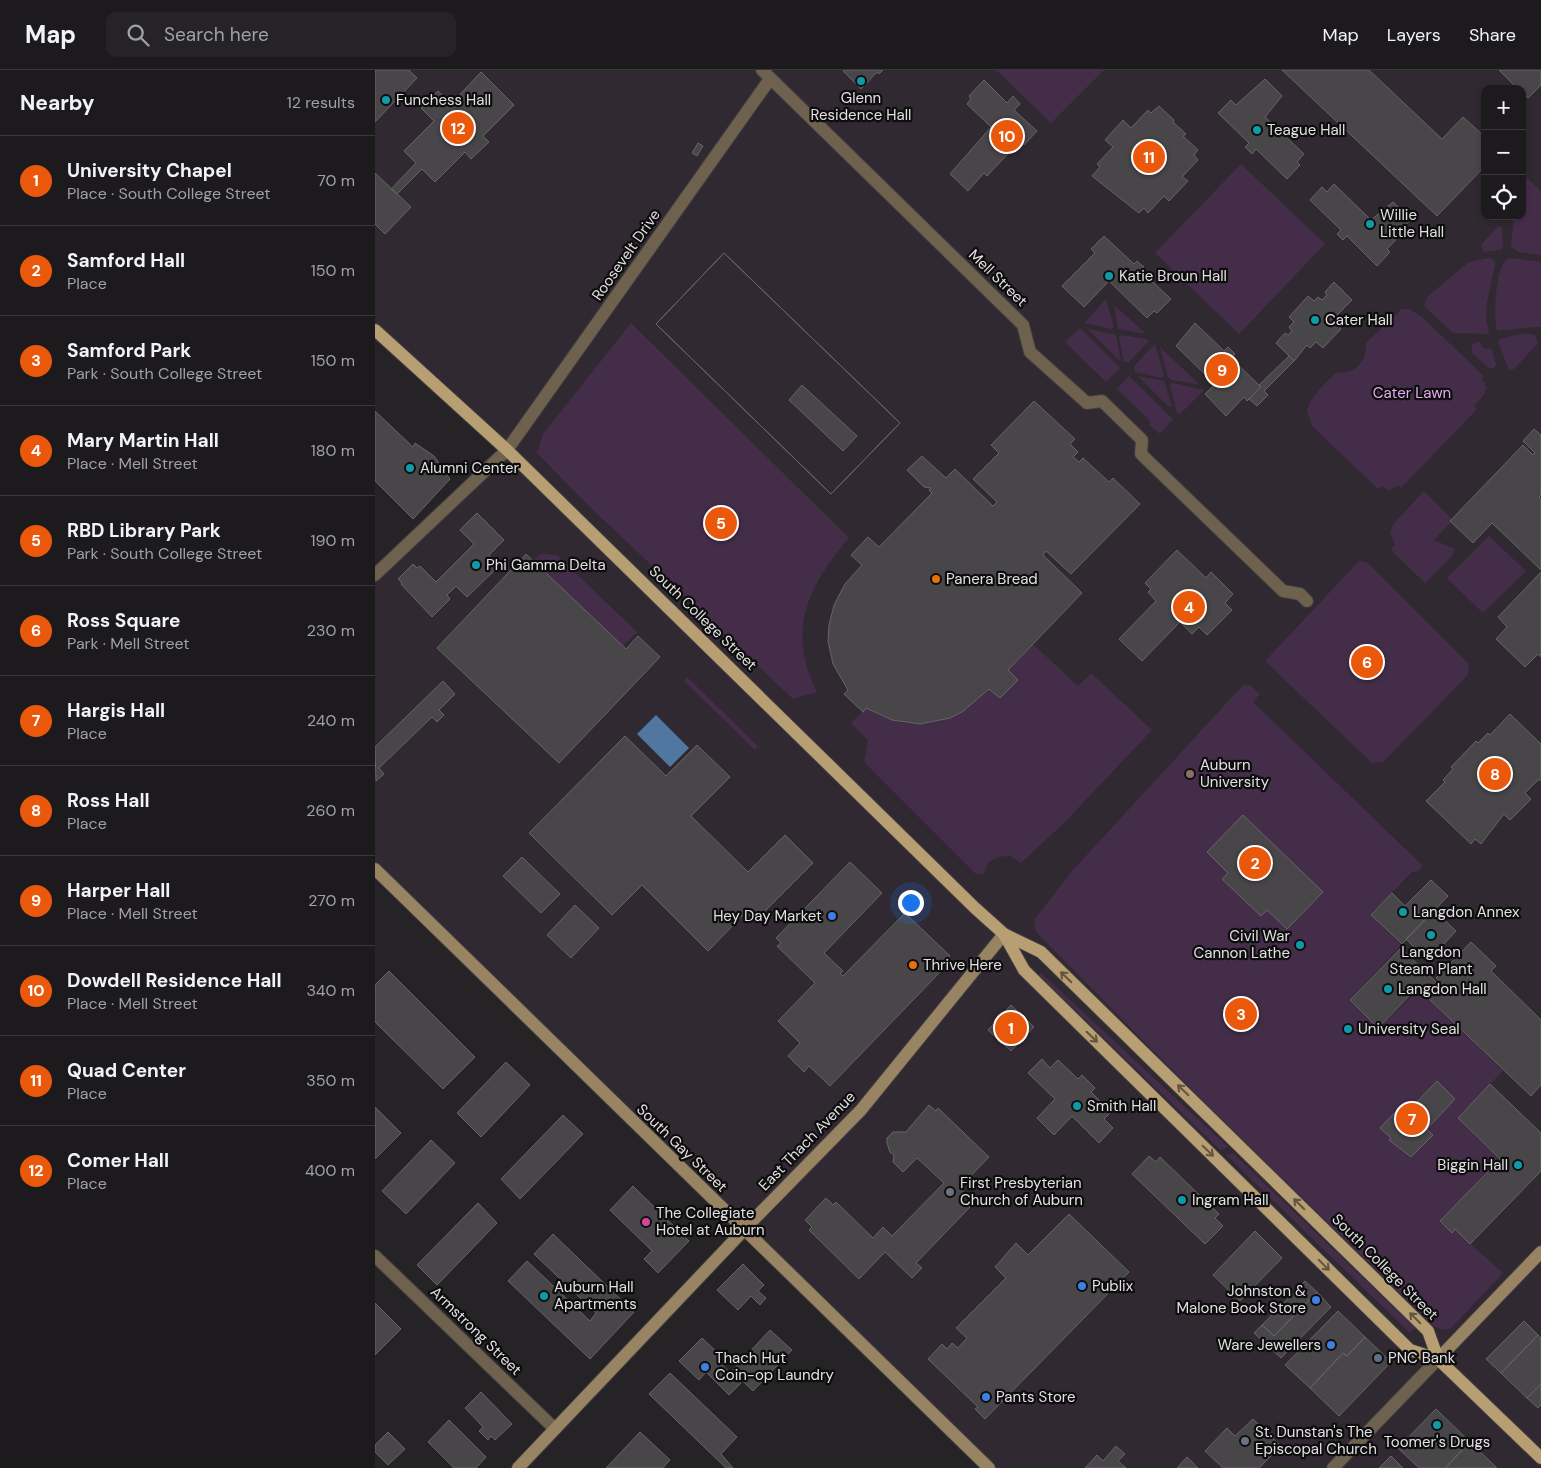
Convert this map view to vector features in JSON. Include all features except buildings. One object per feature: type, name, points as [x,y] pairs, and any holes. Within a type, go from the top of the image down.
[{"type":"main road","name":"South College Street","points":[[375,330],[507,450],[941,876],[1004,934],[1041,952],[1428,1331],[1438,1359]]},
{"type":"main road","name":"South College Street","points":[[1004,934],[1024,970],[1410,1350],[1438,1359]]},
{"type":"main road","points":[[1438,1359],[1541,1458]]},
{"type":"street","name":"Mell Street","points":[[766,74],[1023,325],[1030,352],[1087,403],[1102,401],[1142,440],[1141,454],[1184,497],[1283,591],[1300,594],[1307,601]]},
{"type":"street","name":"Roosevelt Drive","points":[[375,574],[507,450],[766,74]]},
{"type":"street","name":"South Gay Street","points":[[375,869],[989,1468]]},
{"type":"street","name":"East Thach Avenue","points":[[518,1468],[861,1110],[1004,934]]},
{"type":"street","points":[[1333,1468],[1541,1252]]},
{"type":"street","name":"Armstrong Street","points":[[375,1256],[555,1429]]},
{"type":"shaded area","name":"Auburn University","points":[[375,70],[1541,70],[1541,1468],[989,1468],[375,869],[375,575],[507,450],[375,327]]},
{"type":"green space","points":[[996,70],[1104,70],[1051,123]]},
{"type":"green space","points":[[1241,164],[1325,244],[1239,334],[1155,253]]},
{"type":"green space","points":[[1526,177],[1541,191],[1541,255],[1519,252],[1511,247],[1514,220],[1526,220]]},
{"type":"green space","points":[[1498,226],[1502,227],[1503,246],[1501,250],[1484,252],[1481,245]]},
{"type":"green space","points":[[1489,258],[1495,261],[1495,264],[1487,303],[1486,319],[1489,332],[1486,334],[1453,333],[1424,306],[1427,297],[1469,262]]},
{"type":"green space","points":[[1512,258],[1541,262],[1541,327],[1497,330],[1495,307],[1497,287],[1504,263]]},
{"type":"green space","points":[[1106,299],[1114,327],[1112,329],[1084,323]]},
{"type":"green space","points":[[1114,305],[1146,334],[1118,329]]},
{"type":"green space","name":"Cater Lawn","points":[[1402,309],[1410,309],[1422,317],[1484,376],[1482,379],[1487,388],[1474,406],[1477,409],[1401,488],[1399,485],[1389,490],[1381,486],[1378,489],[1312,426],[1307,411],[1315,396],[1331,377],[1337,373],[1348,372],[1361,363],[1365,356],[1366,343]]},
{"type":"green space","points":[[631,323],[849,538],[822,574],[806,610],[803,629],[803,649],[808,670],[817,692],[793,699],[591,508],[537,453],[543,434]]},
{"type":"green space","points":[[1080,328],[1120,368],[1106,382],[1065,342]]},
{"type":"green space","points":[[1088,329],[1116,335],[1121,362]]},
{"type":"green space","points":[[1525,333],[1535,335],[1538,343],[1514,369],[1509,370],[1498,342],[1499,339]]},
{"type":"green space","points":[[1122,335],[1149,341],[1129,362],[1124,362],[1119,337]]},
{"type":"green space","points":[[1480,341],[1483,348],[1492,349],[1496,365],[1494,368],[1490,369],[1472,353],[1472,344]]},
{"type":"green space","points":[[1155,344],[1164,376],[1162,378],[1135,372],[1134,366]]},
{"type":"green space","points":[[1160,347],[1198,384],[1171,380],[1168,377]]},
{"type":"green space","points":[[1129,376],[1173,419],[1160,434],[1149,425],[1151,422],[1117,389]]},
{"type":"green space","points":[[1138,376],[1164,381],[1172,407],[1168,406]]},
{"type":"green space","points":[[1172,383],[1204,390],[1180,414],[1177,413],[1170,385]]},
{"type":"green space","points":[[1424,491],[1453,520],[1434,540],[1455,549],[1452,556],[1425,583],[1391,550],[1395,544],[1390,533],[1394,523]]},
{"type":"green space","points":[[1489,536],[1526,571],[1483,613],[1447,578]]},
{"type":"green space","points":[[542,554],[557,555],[637,632],[623,646],[532,560]]},
{"type":"green space","points":[[1359,561],[1368,563],[1469,664],[1468,675],[1383,762],[1372,763],[1266,660]]},
{"type":"green space","points":[[1033,644],[1078,686],[1091,673],[1152,730],[1065,822],[1021,863],[1010,856],[1001,857],[987,865],[984,874],[976,874],[864,762],[868,740],[851,723],[866,708],[884,717],[916,724],[946,718],[961,711],[989,689],[1000,698],[1018,680],[1008,670]]},
{"type":"green space","points":[[687,677],[758,746],[755,750],[684,681]]},
{"type":"green space","points":[[1243,685],[1250,685],[1260,694],[1253,702],[1422,865],[1419,871],[1412,872],[1370,915],[1401,945],[1349,1000],[1378,1029],[1419,990],[1503,1071],[1457,1118],[1498,1158],[1440,1222],[1452,1233],[1455,1230],[1503,1273],[1451,1328],[1445,1330],[1435,1327],[1204,1102],[1036,932],[1034,920],[1073,870]]},
{"type":"green space","points":[[1041,973],[1228,1147],[1220,1150],[1039,975]]},
{"type":"green space","points":[[1233,1153],[1415,1328],[1410,1333],[1226,1155]]},
{"type":"water","points":[[656,715],[689,748],[670,767],[637,734]]},
{"type":"place","name":"Glenn Residence Hall","points":[[861,81]]},
{"type":"place","name":"Funchess Hall","points":[[386,100]]},
{"type":"place","name":"Comer Hall","points":[[458,128]]},
{"type":"place","name":"Teague Hall","points":[[1257,130]]},
{"type":"place","name":"Dowdell Residence Hall","points":[[1007,136]]},
{"type":"place","name":"Quad Center","points":[[1149,157]]},
{"type":"place","name":"Willie Little Hall","points":[[1370,224]]},
{"type":"place","name":"Katie Broun Hall","points":[[1109,276]]},
{"type":"place","name":"Cater Hall","points":[[1315,320]]},
{"type":"place","name":"Harper Hall","points":[[1222,370]]},
{"type":"place","name":"Alumni Center","points":[[410,468]]},
{"type":"place","name":"RBD Library Park","points":[[721,523]]},
{"type":"place","name":"Phi Gamma Delta","points":[[476,565]]},
{"type":"place","name":"Panera Bread","points":[[936,579]]},
{"type":"place","name":"Mary Martin Hall","points":[[1189,607]]},
{"type":"place","name":"Ross Square","points":[[1367,662]]},
{"type":"place","name":"Auburn University","points":[[1190,774]]},
{"type":"place","name":"Ross Hall","points":[[1495,774]]},
{"type":"place","name":"Samford Hall","points":[[1255,863]]},
{"type":"place","name":"Langdon Annex","points":[[1403,912]]},
{"type":"place","name":"Hey Day Market","points":[[832,916]]},
{"type":"place","name":"Langdon Steam Plant","points":[[1431,935]]},
{"type":"place","name":"Civil War Cannon Lathe","points":[[1300,945]]},
{"type":"place","name":"Thrive Here","points":[[913,965]]},
{"type":"place","name":"Langdon Hall","points":[[1388,989]]},
{"type":"place","name":"Samford Park","points":[[1241,1014]]},
{"type":"place","name":"University Chapel","points":[[1011,1028]]},
{"type":"place","name":"University Seal","points":[[1348,1029]]},
{"type":"place","name":"Smith Hall","points":[[1077,1106]]},
{"type":"place","name":"Hargis Hall","points":[[1412,1119]]},
{"type":"place","name":"Biggin Hall","points":[[1518,1165]]},
{"type":"place","name":"First Presbyterian Church of Auburn","points":[[950,1192]]},
{"type":"place","name":"Ingram Hall","points":[[1182,1200]]},
{"type":"place","name":"The Collegiate Hotel at Auburn","points":[[646,1222]]},
{"type":"place","name":"Publix","points":[[1082,1286]]},
{"type":"place","name":"Auburn Hall Apartments","points":[[544,1296]]},
{"type":"place","name":"Johnston & Malone Book Store","points":[[1316,1300]]},
{"type":"place","name":"Ware Jewellers","points":[[1331,1345]]},
{"type":"place","name":"PNC Bank","points":[[1378,1358]]},
{"type":"place","name":"Thach Hut Coin-op Laundry","points":[[705,1367]]},
{"type":"place","name":"Pants Store","points":[[986,1397]]},
{"type":"place","name":"Toomer's Drugs","points":[[1437,1425]]},
{"type":"place","name":"St. Dunstan's The Episcopal Church","points":[[1245,1441]]}]
